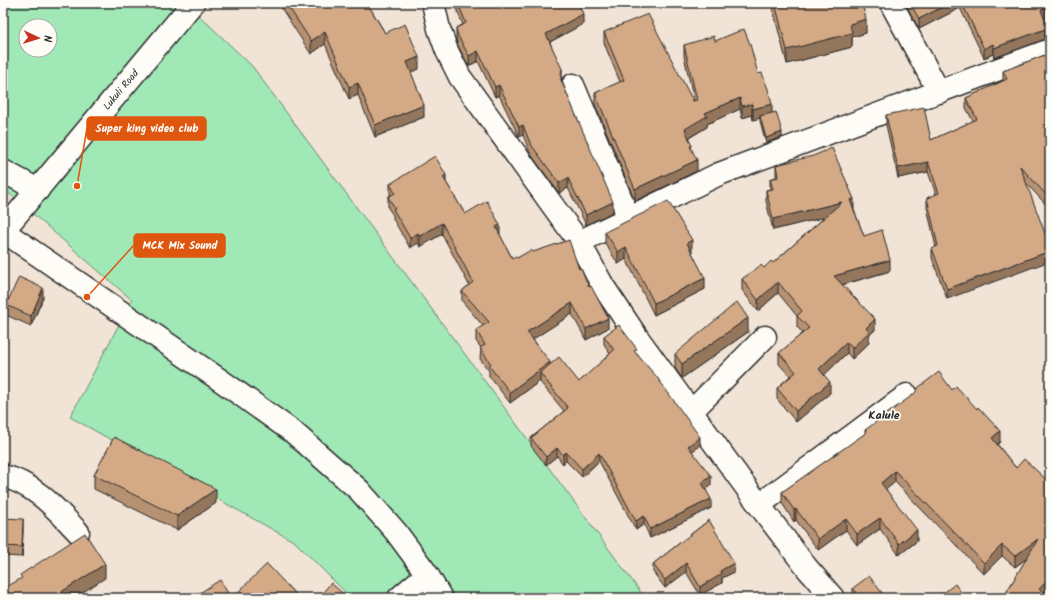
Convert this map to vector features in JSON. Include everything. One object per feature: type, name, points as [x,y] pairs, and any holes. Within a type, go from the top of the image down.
[{"type":"street","name":"Lukuli Road","points":[[3,231],[193,3]]},
{"type":"street","points":[[433,3],[439,29],[447,51],[460,77],[579,242],[603,286],[632,330],[759,505],[807,568],[833,598]]},
{"type":"street","points":[[891,3],[939,92]]},
{"type":"street","points":[[579,242],[719,174],[1050,50]]},
{"type":"street","points":[[573,85],[629,218]]},
{"type":"street","points":[[3,171],[38,190]]},
{"type":"street","points":[[3,231],[224,382],[293,432],[359,490],[396,532],[427,574],[441,598]]},
{"type":"street","points":[[691,412],[765,337]]},
{"type":"street","points":[[759,505],[907,395]]},
{"type":"street","points":[[3,476],[27,485],[43,497],[78,532]]},
{"type":"street","points":[[399,598],[427,574]]},
{"type":"green space","points":[[3,3],[186,3],[252,66],[645,598],[351,598],[295,542],[70,417],[132,300],[3,188]]},
{"type":"building","points":[[286,3],[367,3],[385,33],[405,24],[419,57],[407,62],[424,105],[375,125],[358,83],[349,87],[325,32],[311,41]]},
{"type":"building","points":[[458,3],[578,3],[583,14],[546,34],[562,69],[561,80],[613,202],[586,215],[568,178],[559,183],[530,143],[523,125],[519,127],[499,85],[495,87],[478,51],[469,56],[458,36],[456,28],[466,23]]},
{"type":"building","points":[[775,3],[862,3],[866,19],[850,24],[852,33],[787,50]]},
{"type":"building","points":[[910,3],[950,3],[919,19]]},
{"type":"building","points":[[962,3],[1050,3],[1050,7],[1041,10],[1048,28],[994,48],[993,44],[984,49]]},
{"type":"building","points":[[648,14],[693,101],[697,100],[684,45],[714,36],[715,41],[744,29],[750,44],[758,74],[762,73],[772,104],[753,109],[752,104],[742,106],[740,98],[705,113],[707,116],[685,129],[692,146],[690,146],[697,160],[635,189],[595,93],[624,80],[604,32]]},
{"type":"building","points":[[1050,53],[1050,199],[1020,166],[1050,247],[1050,251],[947,289],[932,248],[938,246],[927,198],[939,193],[928,162],[898,168],[886,115],[924,107],[931,140],[977,119],[966,98],[1007,79],[1003,71]]},
{"type":"building","points":[[776,112],[782,132],[766,138],[760,116]]},
{"type":"building","points":[[832,148],[854,199],[850,200],[864,236],[882,230],[890,260],[834,276],[875,319],[866,328],[869,332],[852,348],[847,342],[819,369],[830,382],[796,411],[777,388],[796,372],[779,353],[809,328],[797,316],[802,311],[778,282],[758,300],[742,279],[761,265],[764,268],[771,261],[773,263],[842,202],[773,219],[766,190],[773,189],[770,179],[778,177],[776,165],[813,156]]},
{"type":"building","points":[[435,156],[446,175],[443,177],[465,214],[487,201],[500,225],[496,227],[512,258],[516,256],[517,258],[531,250],[533,252],[569,240],[579,269],[581,268],[589,287],[591,286],[608,318],[586,329],[572,303],[527,332],[550,362],[510,392],[489,366],[491,364],[480,348],[485,345],[476,330],[489,322],[462,291],[473,282],[442,223],[420,236],[418,233],[410,238],[393,209],[395,208],[388,197],[395,193],[390,184]]},
{"type":"building","points":[[668,201],[692,240],[687,243],[705,278],[654,303],[626,247],[618,252],[605,232]]},
{"type":"building","points":[[19,277],[43,288],[31,316],[6,305]]},
{"type":"building","points":[[737,302],[748,318],[682,364],[675,354]]},
{"type":"building","points":[[619,325],[637,349],[634,351],[656,376],[700,437],[688,446],[711,476],[702,483],[711,499],[650,529],[644,516],[636,521],[599,453],[582,469],[566,452],[563,455],[557,448],[546,457],[531,438],[568,408],[540,373],[559,357],[579,382],[614,350],[604,336]]},
{"type":"building","points":[[939,372],[952,390],[956,386],[1000,431],[992,438],[1016,468],[1024,459],[1050,483],[1050,578],[1039,589],[1050,598],[1003,598],[1038,539],[1015,556],[1002,545],[984,563],[895,471],[881,483],[917,530],[899,544],[880,518],[857,534],[846,519],[818,539],[796,509],[794,510],[782,492],[867,432],[865,430],[914,394],[919,387]]},
{"type":"building","points":[[114,437],[216,489],[177,516],[94,475]]},
{"type":"building","points":[[3,518],[23,519],[22,547],[3,546]]},
{"type":"building","points":[[709,520],[734,563],[720,571],[722,574],[700,587],[686,563],[665,580],[653,564]]},
{"type":"building","points":[[85,533],[105,564],[52,598],[3,598],[3,589],[22,578],[20,575]]},
{"type":"building","points":[[267,564],[299,598],[232,598]]},
{"type":"building","points":[[869,576],[886,598],[861,598],[853,588]]},
{"type":"building","points":[[220,580],[231,598],[192,598]]},
{"type":"building","points":[[331,583],[348,598],[318,598]]},
{"type":"building","points":[[955,584],[964,596],[963,598],[935,598],[940,593],[941,595]]},
{"type":"place","name":"Super king video club","points":[[77,186]]},
{"type":"place","name":"MCK Mix Sound","points":[[87,297]]},
{"type":"district","name":"Kalule","points":[[884,415]]}]
